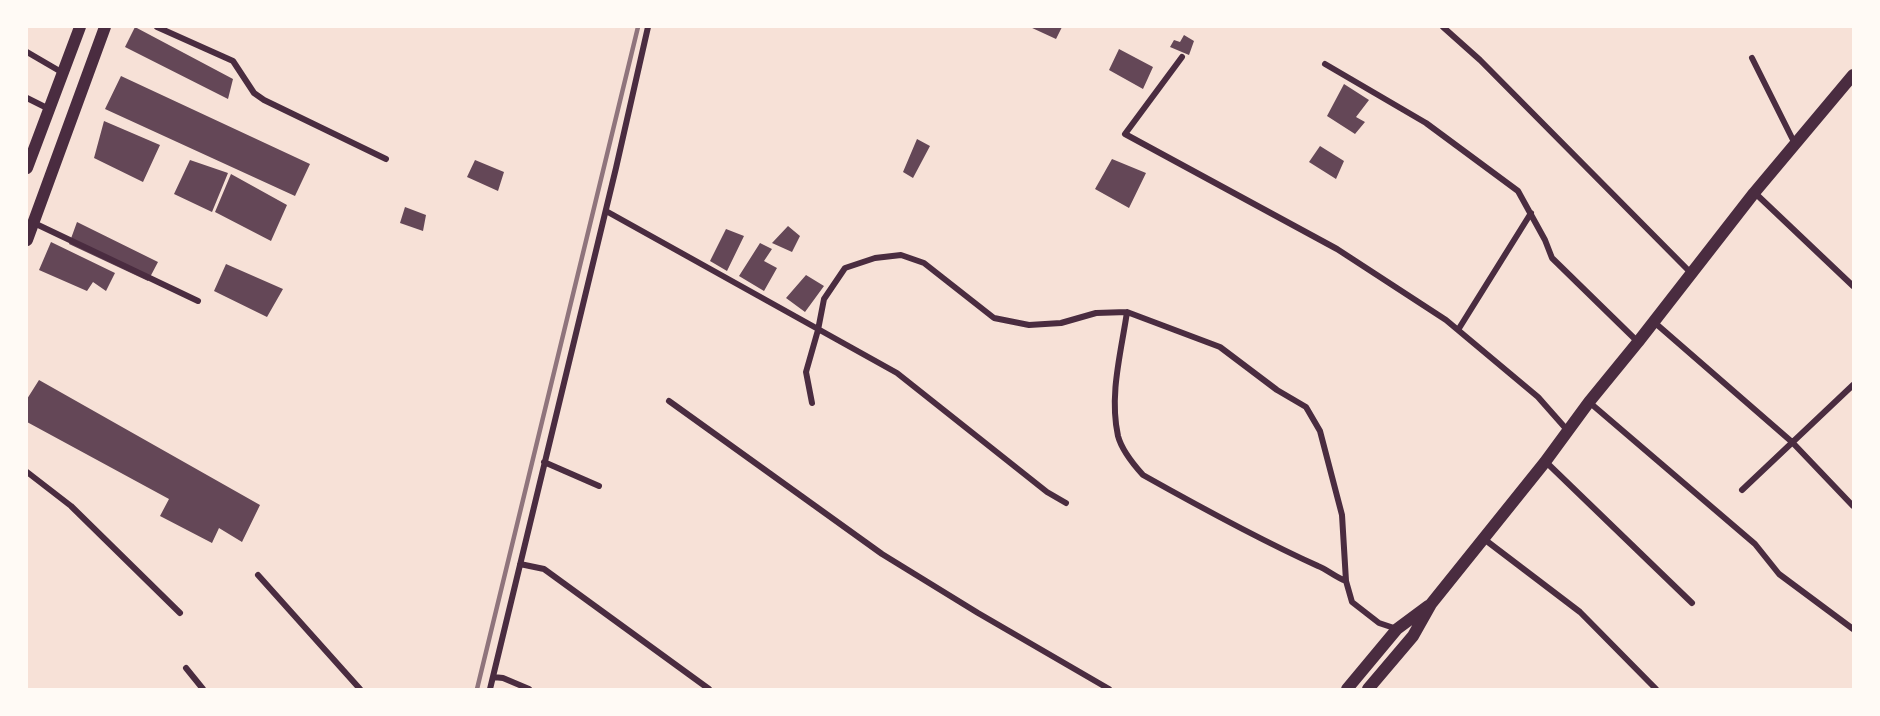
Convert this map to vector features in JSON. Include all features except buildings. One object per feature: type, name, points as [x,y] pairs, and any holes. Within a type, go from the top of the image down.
[{"type":"main road","points":[[28,164],[80,27]]},
{"type":"main road","points":[[27,240],[105,27]]},
{"type":"main road","points":[[1368,689],[1413,636],[1431,604],[1545,462],[1589,402],[1754,193],[1853,75]]},
{"type":"main road","points":[[1347,689],[1397,629],[1431,604]]},
{"type":"street","points":[[157,27],[233,61],[254,93],[264,100],[386,159]]},
{"type":"street","points":[[490,689],[648,27]]},
{"type":"street","points":[[1443,27],[1480,60],[1691,273]]},
{"type":"street","points":[[27,52],[63,73]]},
{"type":"street","points":[[1182,57],[1125,134],[1337,249],[1446,320],[1538,397],[1568,432]]},
{"type":"street","points":[[1752,58],[1795,145]]},
{"type":"street","points":[[1324,64],[1426,123],[1518,191],[1531,213],[1551,258],[1638,342]]},
{"type":"street","points":[[27,98],[50,110]]},
{"type":"street","points":[[1754,193],[1853,286]]},
{"type":"street","points":[[606,210],[897,373],[1047,492],[1066,503]]},
{"type":"street","points":[[1458,330],[1531,213]]},
{"type":"street","points":[[34,223],[198,301]]},
{"type":"street","points":[[812,403],[806,372],[824,299],[845,268],[875,258],[902,255],[924,262],[994,318],[1029,326],[1061,323],[1096,313],[1127,312],[1220,347],[1277,390],[1306,407],[1320,431],[1342,515],[1346,581],[1352,602],[1379,623],[1397,629]]},
{"type":"street","points":[[1127,312],[1114,393],[1118,437],[1129,459],[1143,475],[1277,548],[1322,567],[1334,577],[1346,581]]},
{"type":"street","points":[[1654,322],[1792,442],[1853,506]]},
{"type":"street","points":[[1742,490],[1853,385]]},
{"type":"street","points":[[669,401],[882,554],[1109,689]]},
{"type":"street","points":[[1589,402],[1755,544],[1779,574],[1853,628]]},
{"type":"street","points":[[544,462],[599,486]]},
{"type":"street","points":[[1545,462],[1692,603]]},
{"type":"street","points":[[27,472],[71,506],[180,613]]},
{"type":"street","points":[[1484,539],[1580,612],[1656,689]]},
{"type":"street","points":[[520,564],[544,569],[708,689]]},
{"type":"street","points":[[258,575],[360,689]]},
{"type":"street","points":[[186,669],[203,689]]},
{"type":"street","points":[[493,677],[504,678],[529,689]]},
{"type":"railway","points":[[477,689],[638,27]]}]
